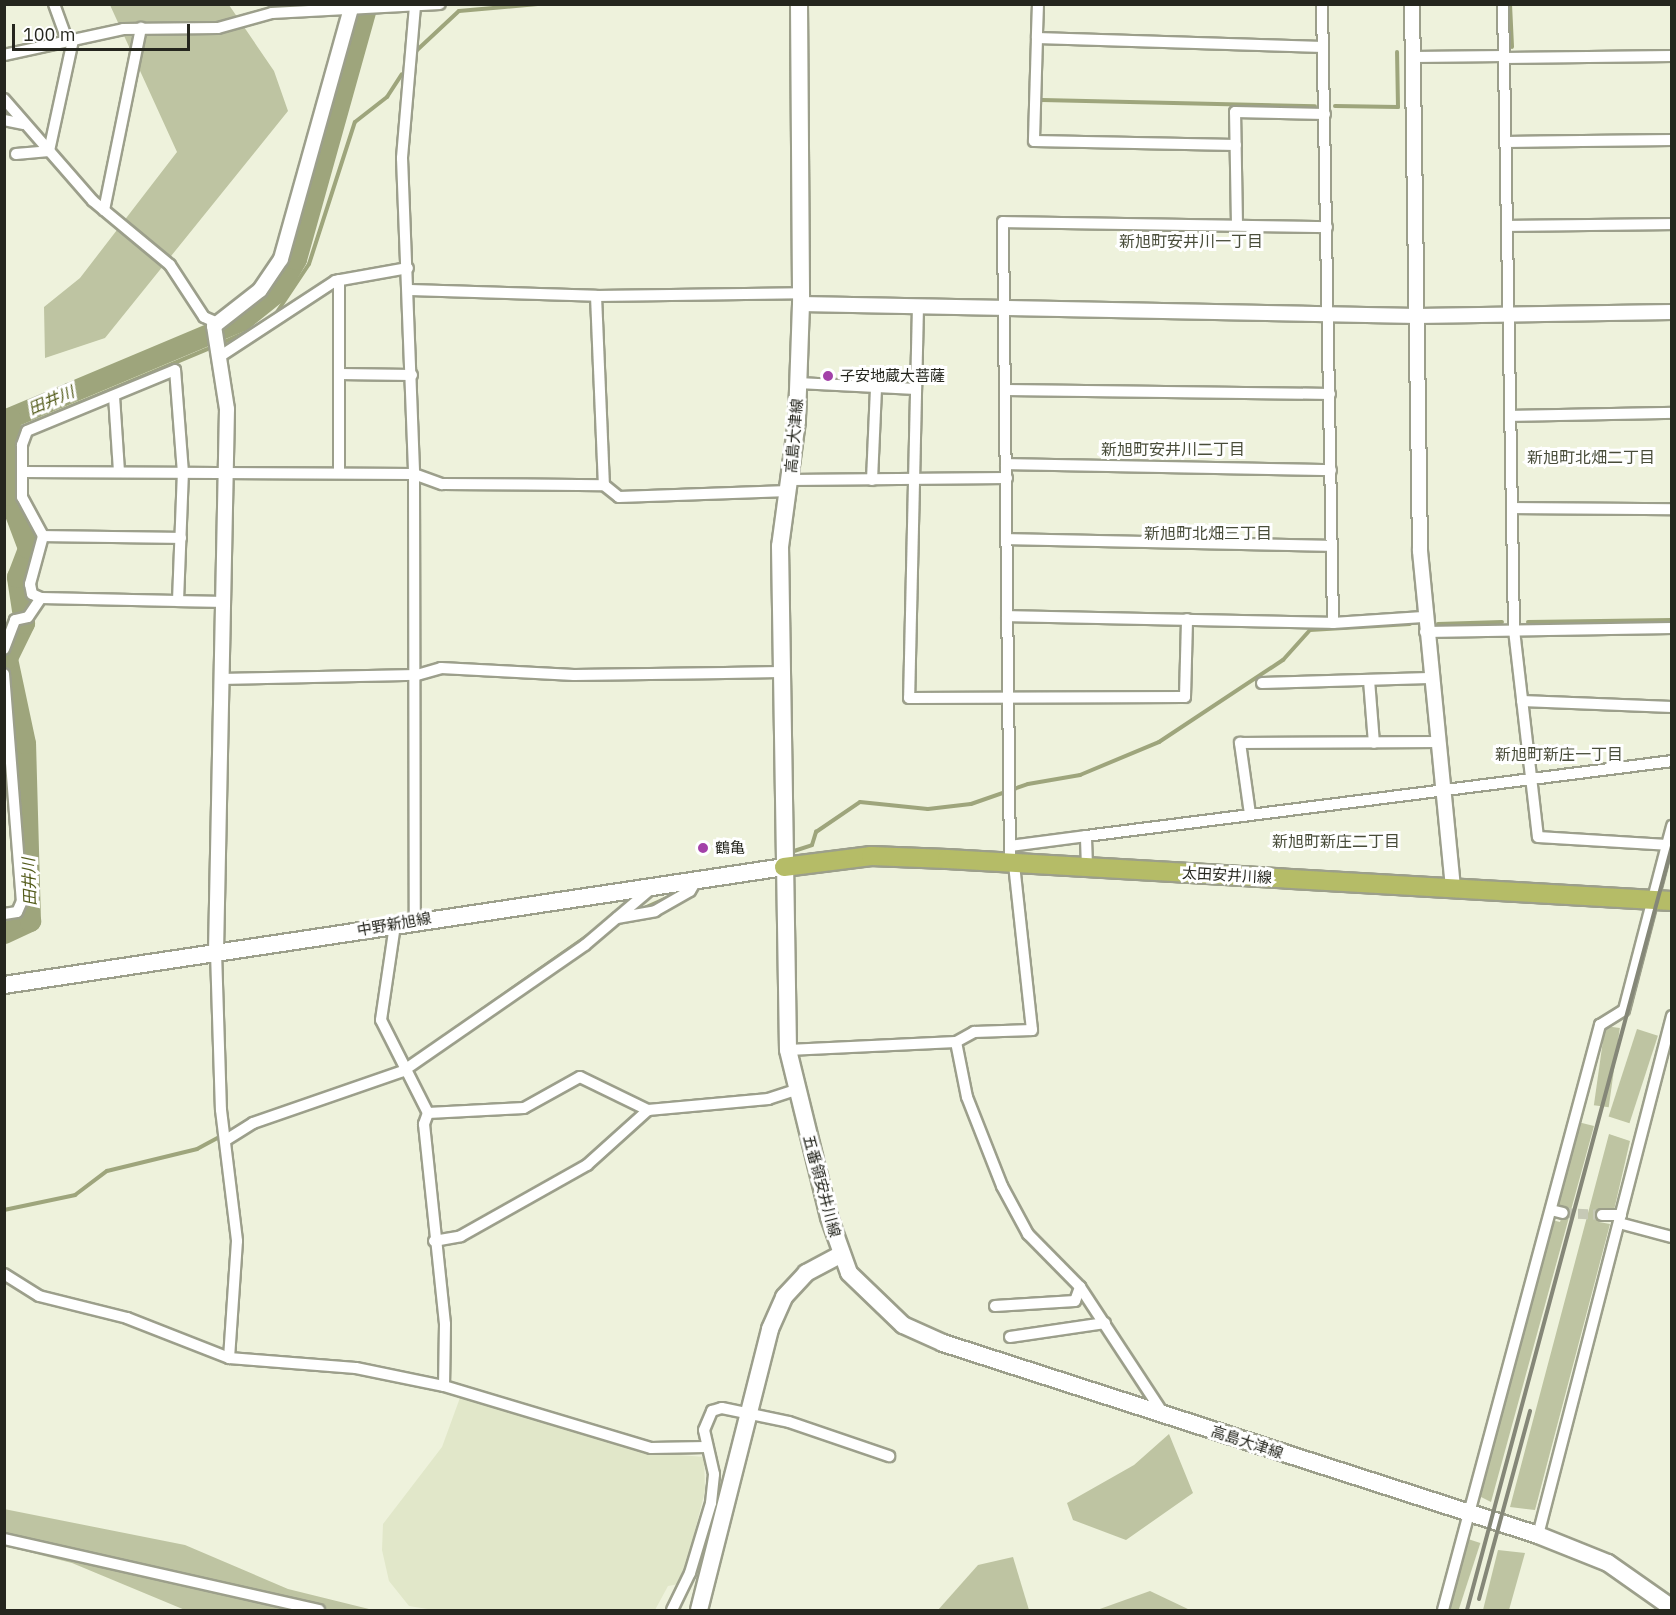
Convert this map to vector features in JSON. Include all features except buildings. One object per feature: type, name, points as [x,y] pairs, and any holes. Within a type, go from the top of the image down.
[{"type":"main road","name":"高島大津線","points":[[784,867],[780,546],[790,486],[798,383],[801,298],[799,4]]},
{"type":"main road","name":"太田安井川線","points":[[784,867],[871,856],[1011,857],[1087,867],[1663,900]]},
{"type":"main road","name":"中野新旭線","points":[[4,985],[395,925],[416,919],[784,867]]},
{"type":"main road","name":"五番領安井川線","points":[[699,1611],[752,1414],[770,1329],[784,1297],[806,1273],[840,1255],[796,1090],[788,1050],[784,867]]},
{"type":"main road","name":"高島大津線","points":[[840,1255],[865,1293],[903,1325],[1164,1415],[1471,1516],[1538,1535],[1608,1563],[1671,1608]]},
{"type":"street","points":[[49,151],[70,40],[54,4]]},
{"type":"street","points":[[4,55],[70,40],[141,28],[218,28],[273,13],[354,6],[440,4]]},
{"type":"street","points":[[1038,4],[1034,141],[1236,145]]},
{"type":"street","points":[[1322,4],[1333,622]]},
{"type":"street","points":[[1412,4],[1423,616],[1453,888]]},
{"type":"street","points":[[1503,4],[1514,630],[1538,837],[1667,845]]},
{"type":"street","points":[[215,322],[260,290],[281,259],[354,6]]},
{"type":"street","points":[[414,6],[402,158],[410,290],[414,474],[417,675],[416,919]]},
{"type":"street","points":[[105,210],[141,28]]},
{"type":"street","points":[[1037,38],[1323,47]]},
{"type":"street","points":[[1414,57],[1671,56]]},
{"type":"street","points":[[4,99],[24,124],[105,210],[170,265],[204,317],[215,322]]},
{"type":"street","points":[[1237,225],[1235,112],[1325,114]]},
{"type":"street","points":[[4,120],[24,124]]},
{"type":"street","points":[[1506,142],[1671,140]]},
{"type":"street","points":[[16,154],[49,151]]},
{"type":"street","points":[[788,1050],[956,1042],[974,1032],[1032,1030],[1011,857],[1007,698],[1007,478],[1003,222],[1327,227]]},
{"type":"street","points":[[1507,226],[1671,224]]},
{"type":"street","points":[[219,357],[258,336],[302,298],[339,280],[408,268]]},
{"type":"street","points":[[339,280],[339,473]]},
{"type":"street","points":[[410,290],[596,296],[801,298],[918,306],[1328,315],[1671,312]]},
{"type":"street","points":[[596,296],[604,485]]},
{"type":"street","points":[[918,306],[909,698],[1185,697],[1187,619]]},
{"type":"street","points":[[215,322],[227,409],[221,602],[216,952],[226,1140],[237,1241],[229,1358]]},
{"type":"street","points":[[178,601],[183,473],[175,370],[27,431],[21,446],[22,497],[43,536],[30,584],[32,594],[41,598],[221,602]]},
{"type":"street","points":[[339,374],[412,375]]},
{"type":"street","points":[[798,383],[916,389]]},
{"type":"street","points":[[872,480],[876,387]]},
{"type":"street","points":[[1006,390],[1330,394]]},
{"type":"street","points":[[114,396],[119,472]]},
{"type":"street","points":[[1511,416],[1671,413]]},
{"type":"street","points":[[1006,464],[1330,470]]},
{"type":"street","points":[[23,472],[414,474],[442,484],[604,485],[619,497],[790,486],[822,476],[872,480],[1007,478]]},
{"type":"street","points":[[1512,508],[1671,509]]},
{"type":"street","points":[[43,536],[181,538]]},
{"type":"street","points":[[1007,539],[1332,546]]},
{"type":"street","points":[[4,649],[15,620],[28,617],[41,598]]},
{"type":"street","points":[[1007,616],[1333,622],[1423,616]]},
{"type":"street","points":[[1425,632],[1671,628]]},
{"type":"street","points":[[220,679],[417,675],[441,668],[574,675],[781,672]]},
{"type":"street","points":[[4,674],[22,901],[17,912],[4,914]]},
{"type":"street","points":[[1262,682],[1429,678]]},
{"type":"street","points":[[1369,680],[1374,743]]},
{"type":"street","points":[[1522,701],[1671,707]]},
{"type":"street","points":[[1250,814],[1240,743],[1436,742]]},
{"type":"street","points":[[1011,857],[1086,836],[1671,761]]},
{"type":"street","points":[[1443,1611],[1471,1516],[1600,1025],[1623,1010],[1663,900],[1667,845],[1671,826]]},
{"type":"street","points":[[1086,836],[1087,867]]},
{"type":"street","points":[[617,918],[655,911],[690,891],[697,879]]},
{"type":"street","points":[[226,1140],[253,1123],[403,1071],[617,918],[655,885]]},
{"type":"street","points":[[395,925],[381,1020],[403,1071],[428,1113]]},
{"type":"street","points":[[1538,1535],[1671,1017]]},
{"type":"street","points":[[956,1042],[967,1097],[1002,1186],[1028,1234],[1080,1287],[1164,1415]]},
{"type":"street","points":[[428,1113],[524,1108],[580,1077],[648,1110],[768,1099],[796,1090]]},
{"type":"street","points":[[434,1241],[461,1236],[587,1165],[648,1110]]},
{"type":"street","points":[[428,1113],[424,1124],[434,1241],[445,1324],[444,1386]]},
{"type":"street","points":[[1551,1210],[1563,1213]]},
{"type":"street","points":[[1602,1215],[1671,1237]]},
{"type":"street","points":[[4,1274],[39,1296],[127,1318],[229,1358],[356,1368],[444,1386],[651,1448],[706,1447]]},
{"type":"street","points":[[995,1306],[1075,1300],[1080,1287]]},
{"type":"street","points":[[1010,1337],[1105,1323]]},
{"type":"street","points":[[672,1611],[690,1573],[711,1503],[714,1474],[706,1447],[704,1430],[712,1410],[752,1414],[889,1456]]},
{"type":"street","points":[[4,1539],[319,1611]]},
{"type":"shaded area","points":[[110,5],[229,5],[274,71],[288,111],[105,338],[45,358],[44,307],[80,278],[177,152]]},
{"type":"shaded area","points":[[1605,1026],[1620,1028],[1609,1107],[1594,1105]]},
{"type":"shaded area","points":[[1637,1029],[1658,1036],[1629,1123],[1609,1116]]},
{"type":"shaded area","points":[[1578,1122],[1594,1126],[1491,1502],[1479,1496],[1552,1220],[1560,1222],[1564,1209],[1557,1203]]},
{"type":"shaded area","points":[[1609,1134],[1630,1141],[1614,1210],[1602,1210],[1599,1222],[1610,1224],[1535,1510],[1510,1507]]},
{"type":"shaded area","points":[[461,1395],[655,1453],[704,1457],[705,1491],[687,1562],[679,1584],[668,1586],[655,1610],[434,1610],[409,1606],[389,1581],[382,1550],[383,1524],[442,1447]]},
{"type":"shaded area","points":[[1169,1434],[1193,1493],[1126,1540],[1073,1520],[1067,1503],[1134,1465]]},
{"type":"shaded area","points":[[4,1509],[185,1545],[288,1589],[373,1610],[185,1610],[72,1563],[5,1546]]},
{"type":"shaded area","points":[[1468,1539],[1480,1543],[1459,1610],[1445,1608]]},
{"type":"shaded area","points":[[1498,1550],[1525,1553],[1509,1610],[1483,1610]]},
{"type":"shaded area","points":[[1013,1557],[1029,1610],[938,1610],[978,1565]]},
{"type":"shaded area","points":[[1150,1591],[1190,1610],[1097,1610]]},
{"type":"waterway","name":"田井川","points":[[4,420],[242,320],[277,292],[296,259],[367,4]]},
{"type":"waterway","points":[[415,52],[459,11],[538,4]]},
{"type":"waterway","points":[[1510,4],[1512,47]]},
{"type":"waterway","points":[[1335,106],[1398,107],[1397,52]]},
{"type":"waterway","points":[[275,315],[309,264],[355,122],[387,97],[402,74]]},
{"type":"waterway","points":[[1042,100],[1315,106]]},
{"type":"waterway","points":[[224,342],[251,330]]},
{"type":"waterway","points":[[10,432],[207,349]]},
{"type":"waterway","name":"田井川","points":[[4,933],[30,921],[25,743],[7,658],[24,623],[17,577],[28,548],[8,495],[10,418]]},
{"type":"waterway","points":[[1528,622],[1672,620]]},
{"type":"waterway","points":[[1438,624],[1502,622]]},
{"type":"waterway","points":[[794,851],[812,845],[816,832],[860,802],[928,809],[971,804],[1028,784],[1080,775],[1159,742],[1283,660],[1310,630],[1410,624]]},
{"type":"waterway","points":[[642,909],[674,895]]},
{"type":"waterway","points":[[422,1052],[590,934]]},
{"type":"waterway","points":[[4,1210],[75,1195],[107,1171],[197,1149],[249,1121]]},
{"type":"tunnel","points":[[1563,1213],[1602,1215]]},
{"type":"railway","points":[[1467,1610],[1672,846]]},
{"type":"railway","points":[[1479,1599],[1530,1411]]},
{"type":"place","name":"子安地蔵大菩薩","points":[[828,376]]},
{"type":"place","name":"鶴亀","points":[[703,848]]},
{"type":"district","name":"新旭町安井川一丁目","points":[[1191,241]]},
{"type":"district","name":"新旭町安井川二丁目","points":[[1173,449]]},
{"type":"district","name":"新旭町北畑二丁目","points":[[1591,457]]},
{"type":"district","name":"新旭町北畑三丁目","points":[[1208,533]]},
{"type":"district","name":"新旭町新庄一丁目","points":[[1559,754]]},
{"type":"district","name":"新旭町新庄二丁目","points":[[1336,841]]}]
